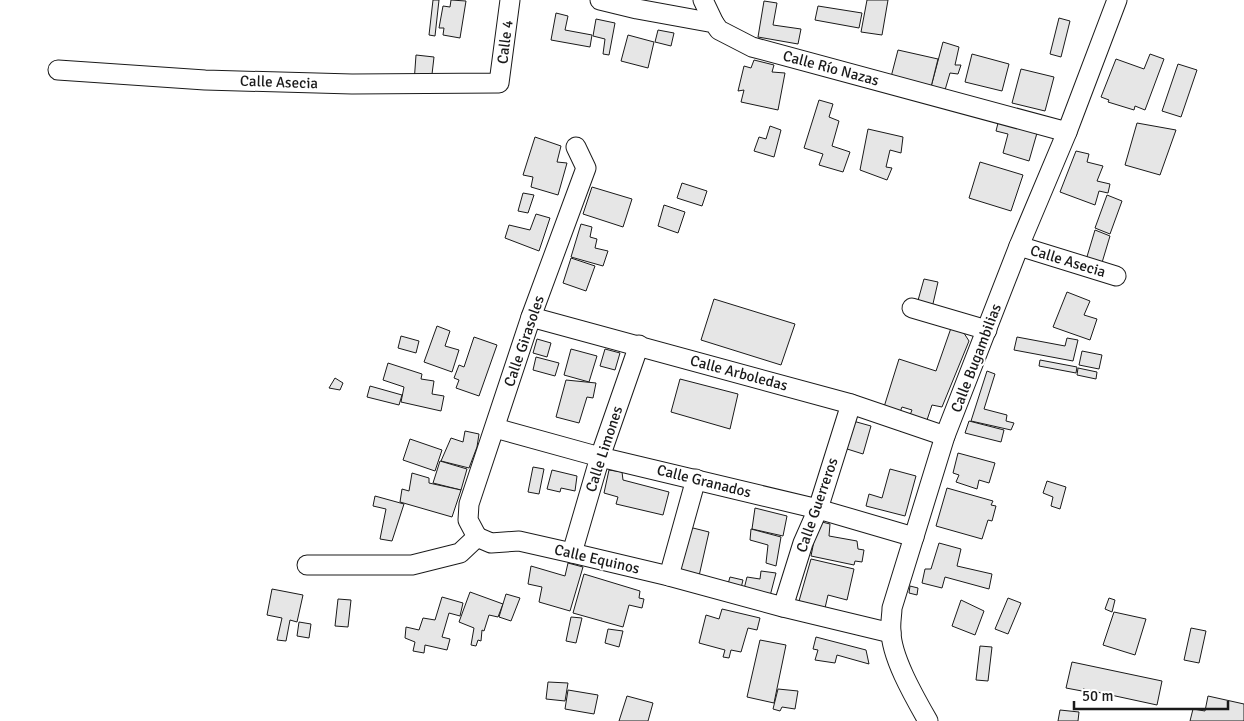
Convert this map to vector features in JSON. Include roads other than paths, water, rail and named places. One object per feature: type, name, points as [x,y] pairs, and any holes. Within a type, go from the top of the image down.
[{"type":"street","name":"Calle 4","points":[[499,83],[510,0]]},
{"type":"street","name":"Calle Río Nazas","points":[[600,0],[637,9],[714,23],[719,30],[739,42],[752,47],[1067,132]]},
{"type":"street","points":[[703,0],[714,23]]},
{"type":"street","name":"Calle Bugambilias","points":[[928,721],[906,682],[890,633],[892,608],[945,436],[1019,246],[1067,132],[1117,0]]},
{"type":"street","name":"Calle Asecia","points":[[58,70],[205,80],[352,84],[499,83]]},
{"type":"street","name":"Calle Girasoles","points":[[477,537],[468,520],[467,511],[531,317],[586,168],[576,148]]},
{"type":"street","name":"Calle Asecia","points":[[1019,246],[1116,276]]},
{"type":"street","points":[[912,308],[987,330]]},
{"type":"street","name":"Calle Arboledas","points":[[531,317],[851,404],[945,436]]},
{"type":"street","name":"Calle Limones","points":[[572,553],[600,457],[639,346]]},
{"type":"street","name":"Calle Guerreros","points":[[783,607],[803,543],[818,509],[851,404]]},
{"type":"street","name":"Calle Granados","points":[[494,428],[600,457],[818,509],[914,537]]},
{"type":"street","points":[[670,576],[696,479]]},
{"type":"street","points":[[307,565],[412,565],[460,553],[477,537]]},
{"type":"street","name":"Calle Equinos","points":[[477,537],[491,543],[518,541],[572,553],[670,576],[783,607],[890,633]]}]
